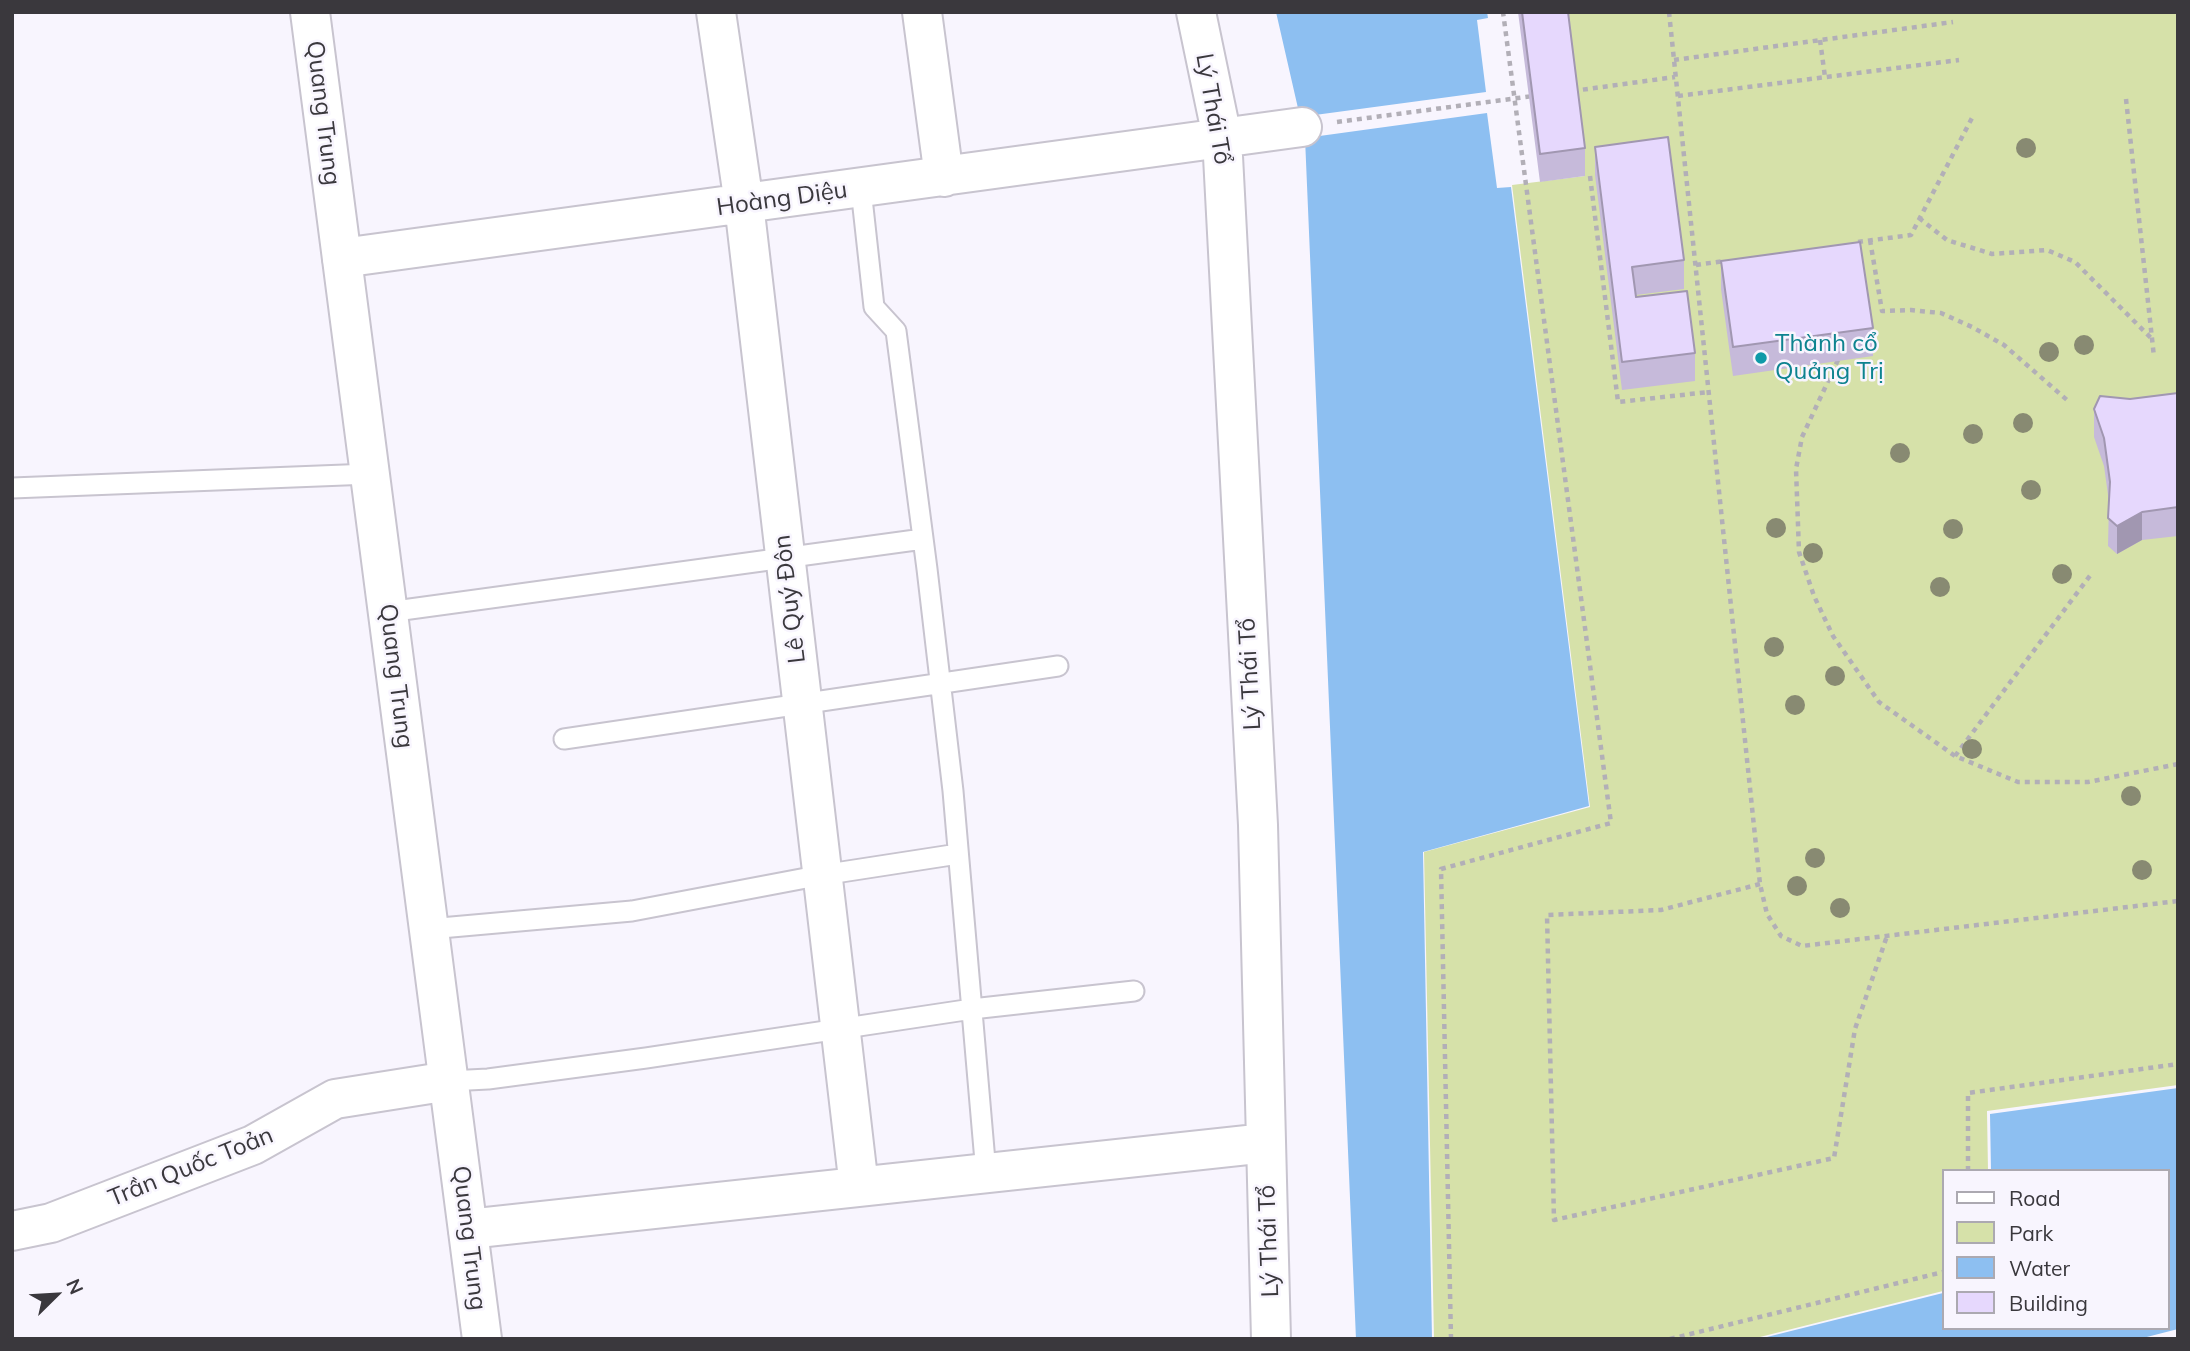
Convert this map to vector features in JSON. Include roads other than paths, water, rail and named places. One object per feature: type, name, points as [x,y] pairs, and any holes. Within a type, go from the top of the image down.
[{"type":"street","name":"Quang Trung","points":[[310,12],[482,1339]]},
{"type":"street","name":"Lê Quý Đôn","points":[[716,12],[744,204],[859,1187]]},
{"type":"street","points":[[922,12],[944,177]]},
{"type":"street","name":"Lý Thái Tổ","points":[[1196,12],[1222,137],[1258,825],[1271,1339]]},
{"type":"street","name":"Hoàng Diệu","points":[[342,258],[1302,127]]},
{"type":"street","name":"Trần Quốc Toản","points":[[12,1231],[51,1223],[253,1145],[335,1099],[449,1081]]},
{"type":"street","points":[[468,1229],[1266,1143]]},
{"type":"lane","points":[[861,189],[874,307],[896,331],[923,539],[958,854],[986,1173]]},
{"type":"lane","points":[[12,488],[370,474]]},
{"type":"lane","points":[[388,612],[923,539]]},
{"type":"lane","points":[[564,739],[802,706],[1058,666]]},
{"type":"lane","points":[[429,929],[632,911],[822,875],[958,854]]},
{"type":"lane","points":[[449,1081],[488,1079],[972,1009],[1134,992]]},
{"type":"water","points":[[1276,12],[1487,12],[1488,18],[1477,20],[1486,92],[1300,117]]},
{"type":"water","points":[[1487,113],[1497,188],[1511,187],[1589,806],[1423,852],[1432,1339],[1356,1339],[1305,138]]},
{"type":"water","points":[[2178,1088],[2178,1329],[2139,1339],[1759,1339],[1941,1294],[1941,1330],[2169,1330],[2169,1169],[1991,1169],[1990,1114]]},
{"type":"place","name":"Thành cổ Quảng Trị","points":[[1761,358]]}]
